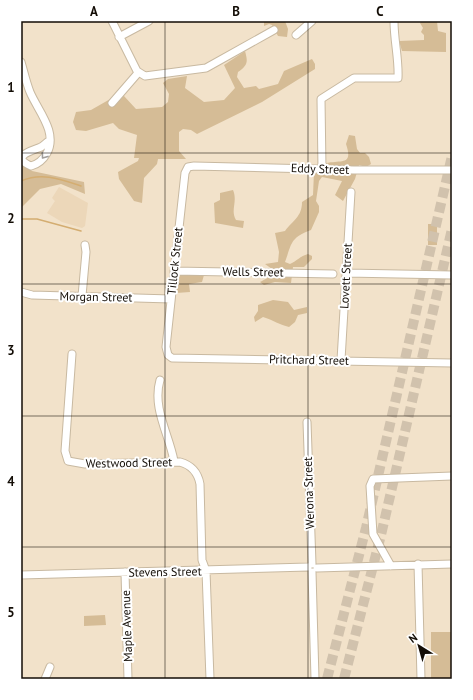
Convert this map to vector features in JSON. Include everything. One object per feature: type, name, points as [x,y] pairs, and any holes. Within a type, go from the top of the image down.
[{"type":"street","points":[[112,21],[142,75]]},
{"type":"street","points":[[120,36],[149,21]]},
{"type":"street","points":[[296,35],[312,21]]},
{"type":"street","points":[[322,169],[322,98],[354,78],[398,78],[399,60],[394,38],[394,21]]},
{"type":"street","points":[[112,103],[142,75],[206,68],[274,30]]},
{"type":"street","points":[[21,62],[30,93],[49,129],[49,141]]},
{"type":"street","name":"Eddy Street","points":[[188,168],[194,166],[452,170]]},
{"type":"street","name":"Tillock Street","points":[[168,355],[166,347],[171,299],[185,173],[188,168]]},
{"type":"street","name":"Lovett Street","points":[[341,360],[351,192]]},
{"type":"street","points":[[82,296],[86,252],[84,245]]},
{"type":"street","name":"Wells Street","points":[[174,271],[333,274]]},
{"type":"street","points":[[346,273],[452,275]]},
{"type":"street","name":"Morgan Street","points":[[21,292],[32,295],[171,299]]},
{"type":"street","name":"Westwood Street","points":[[72,354],[65,451],[68,461],[85,464],[174,461],[188,466],[196,472],[199,478],[202,560],[206,571],[210,679]]},
{"type":"street","name":"Pritchard Street","points":[[168,355],[172,358],[452,363]]},
{"type":"street","points":[[160,380],[158,391],[158,409],[174,461]]},
{"type":"street","name":"Werona Street","points":[[307,422],[315,679]]},
{"type":"street","points":[[391,566],[373,534],[370,486],[373,479],[452,476]]},
{"type":"street","points":[[418,564],[421,679]]},
{"type":"street","name":"Stevens Street","points":[[21,575],[452,564]]},
{"type":"street","name":"Maple Avenue","points":[[125,572],[128,679]]},
{"type":"street","points":[[45,679],[50,667]]},
{"type":"shaded area","points":[[264,21],[285,21],[288,29],[287,37],[278,36],[272,25],[269,24],[264,26]]},
{"type":"shaded area","points":[[422,21],[437,21],[438,31],[446,33],[446,52],[402,51],[399,41],[424,40],[424,35],[421,32],[423,28],[420,23]]},
{"type":"shaded area","points":[[245,51],[247,58],[246,63],[238,72],[237,77],[244,88],[256,86],[259,89],[278,84],[284,71],[312,59],[315,64],[315,69],[262,102],[197,134],[191,130],[183,129],[179,132],[179,151],[186,159],[158,159],[157,164],[144,178],[142,203],[134,201],[119,179],[118,172],[138,161],[139,158],[134,158],[137,135],[119,129],[113,123],[86,131],[76,130],[73,122],[76,112],[91,110],[112,98],[124,96],[136,109],[162,107],[168,102],[169,94],[163,83],[168,79],[187,76],[185,88],[204,102],[224,100],[235,88],[224,65]]},
{"type":"shaded area","points":[[349,135],[355,136],[357,149],[360,153],[365,153],[369,157],[371,164],[366,167],[359,165],[355,179],[343,201],[335,195],[342,181],[322,177],[319,181],[316,201],[319,206],[319,212],[311,230],[295,239],[285,262],[290,264],[308,254],[312,256],[312,259],[304,267],[293,267],[291,283],[275,282],[264,285],[260,282],[272,274],[272,269],[265,264],[278,262],[279,252],[275,233],[285,231],[299,215],[302,202],[313,195],[314,172],[323,167],[326,163],[342,161],[347,158],[348,151],[346,144]]},
{"type":"shaded area","points":[[21,162],[32,171],[84,182],[85,194],[61,184],[40,189],[21,208]]},
{"type":"shaded area","points":[[59,187],[88,203],[85,226],[82,228],[62,222],[47,213],[55,201],[52,198]]},
{"type":"shaded area","points":[[233,190],[235,198],[234,216],[236,220],[244,221],[243,228],[215,223],[214,203],[220,200],[220,193]]},
{"type":"shaded area","points":[[428,224],[437,224],[437,245],[428,245]]},
{"type":"shaded area","points":[[181,273],[204,275],[202,282],[189,284],[190,292],[176,293],[178,276]]},
{"type":"shaded area","points":[[273,300],[288,302],[294,310],[307,307],[307,313],[298,315],[295,322],[289,327],[263,317],[255,322],[254,317],[258,311],[258,305]]},
{"type":"shaded area","points":[[105,615],[106,625],[84,626],[84,616]]},
{"type":"shaded area","points":[[431,632],[452,632],[452,679],[431,679]]},
{"type":"waterway","points":[[21,181],[29,178],[44,177],[58,179],[81,186]]},
{"type":"waterway","points":[[21,219],[37,219],[81,231]]},
{"type":"tunnel","points":[[327,679],[366,528],[452,156]]},
{"type":"tunnel","points":[[344,679],[381,535],[452,229]]}]
